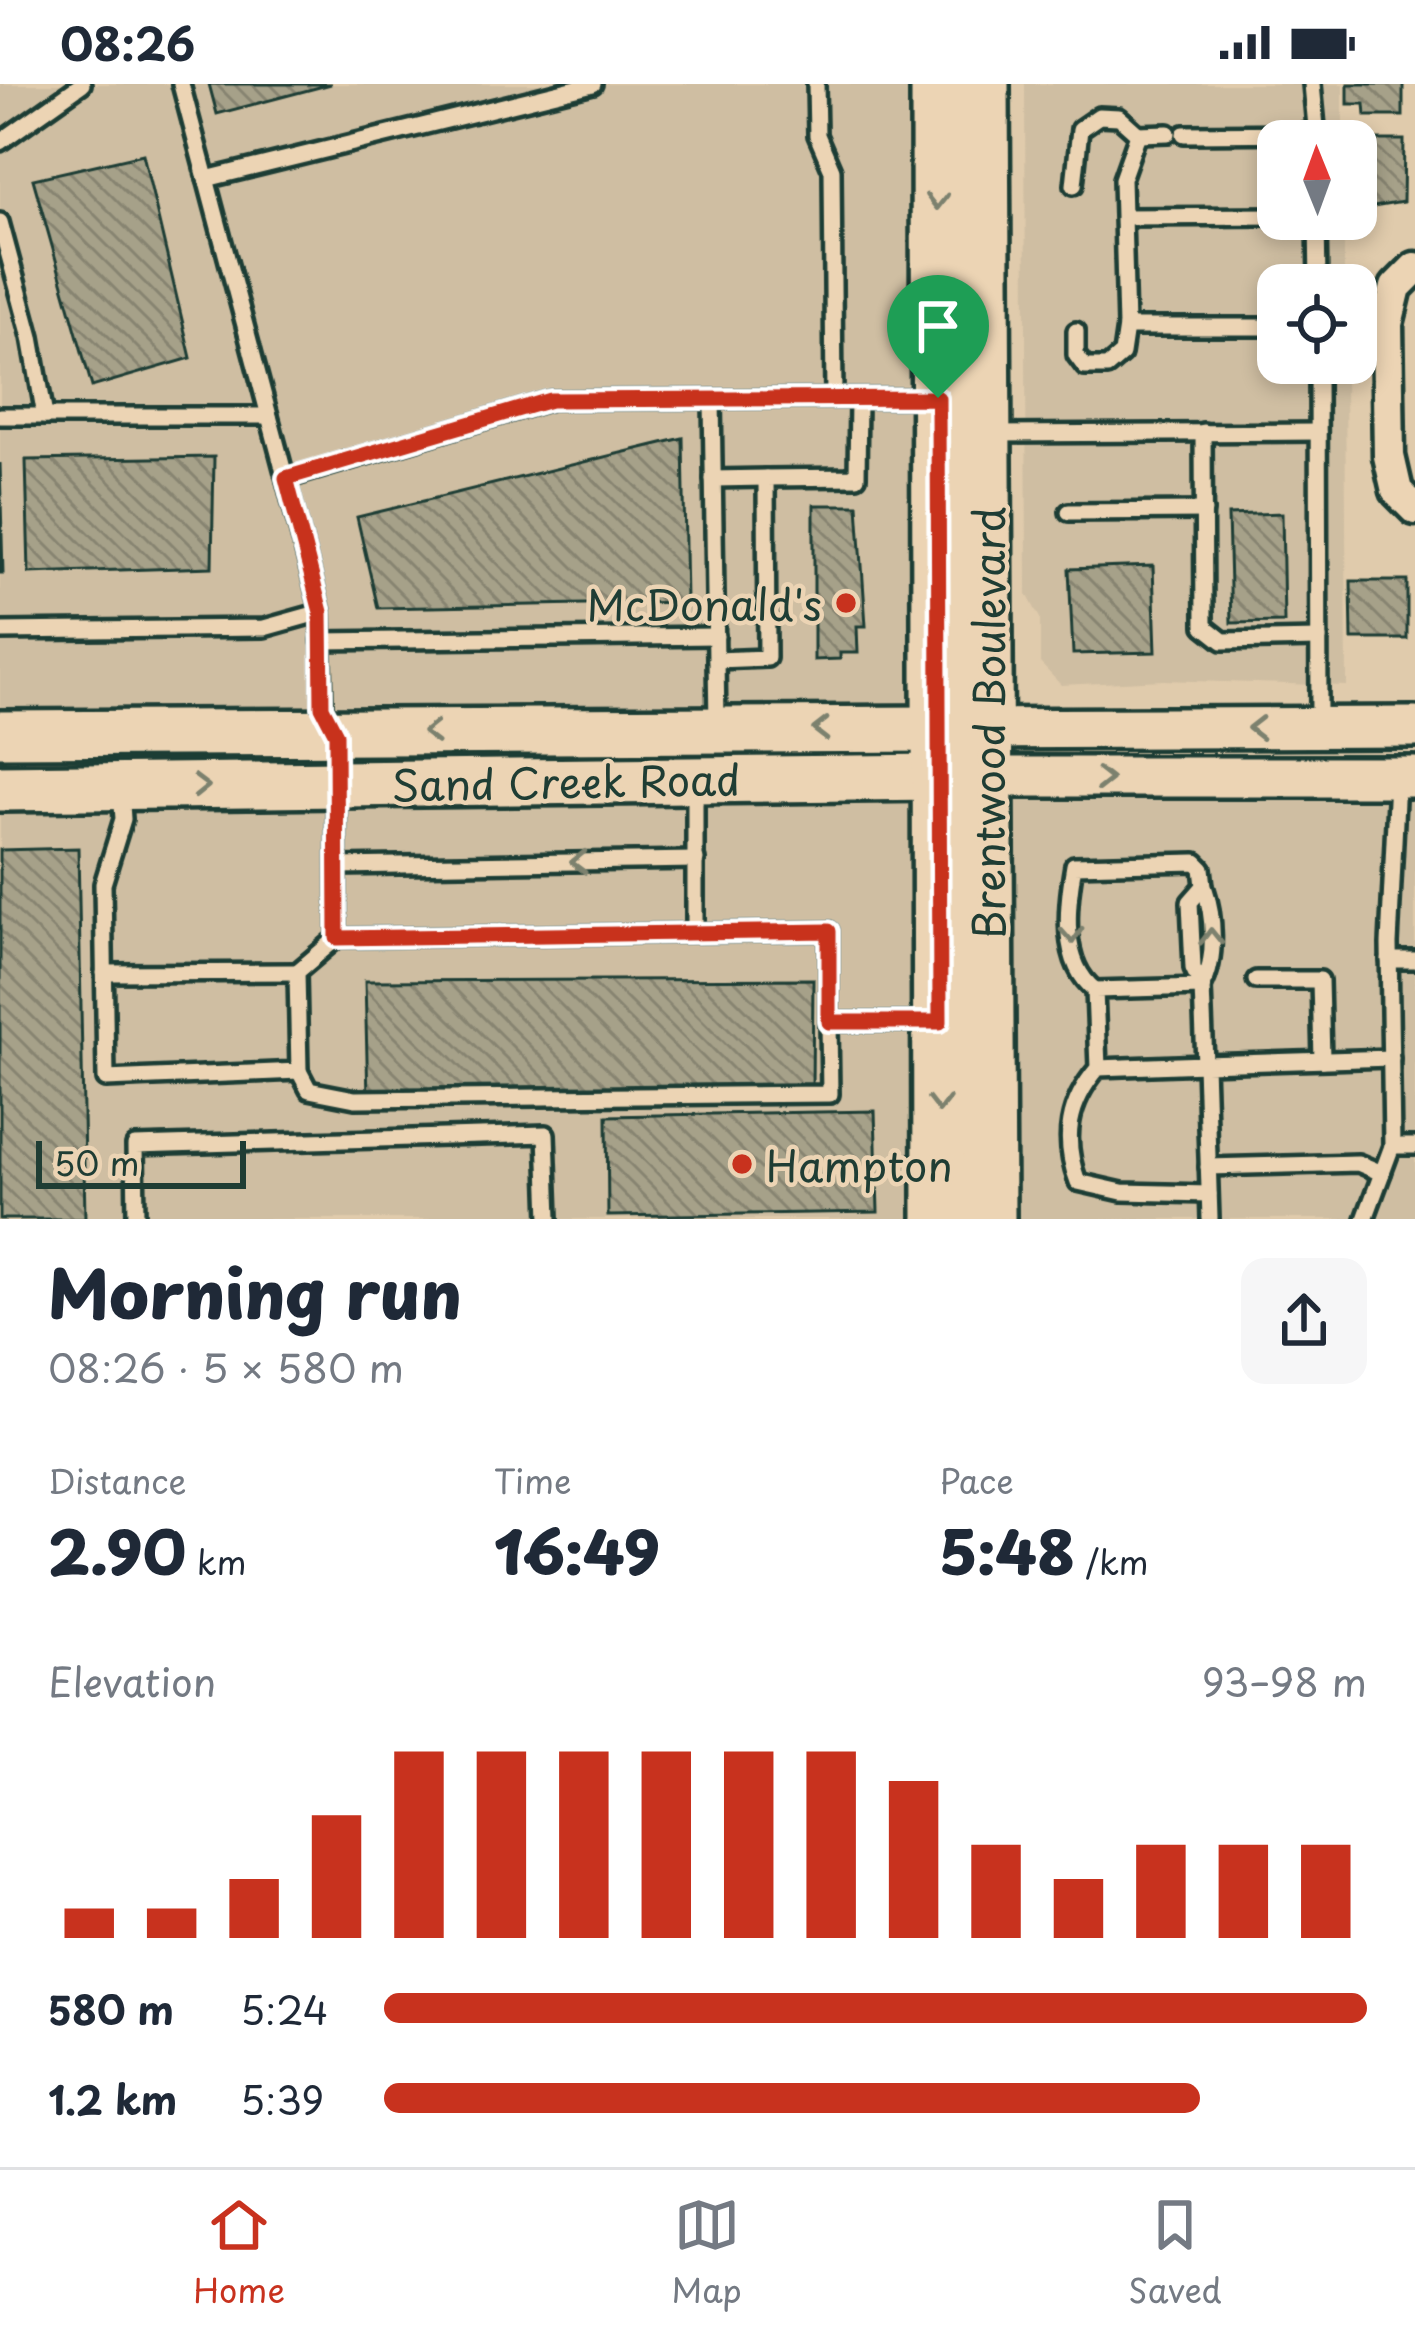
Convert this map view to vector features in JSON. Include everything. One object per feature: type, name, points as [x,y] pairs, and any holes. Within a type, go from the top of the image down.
[{"type":"main road","name":"Brentwood Boulevard","points":[[937,84],[938,398],[989,1219]]},
{"type":"main road","points":[[959,84],[959,116],[984,147]]},
{"type":"main road","name":"Brentwood Boulevard","points":[[939,1219],[940,1022],[986,434],[983,84]]},
{"type":"main road","name":"Sand Creek Road","points":[[0,734],[717,728],[962,754]]},
{"type":"main road","name":"Sand Creek Road","points":[[0,788],[695,778],[962,754]]},
{"type":"street","points":[[1413,269],[1396,287],[1387,324],[1389,457],[1396,491],[1414,508]]},
{"type":"street","points":[[962,754],[1319,728],[1415,727]]},
{"type":"street","points":[[962,754],[1406,777]]},
{"type":"lane","points":[[0,142],[82,84]]},
{"type":"lane","points":[[181,84],[321,612],[322,707],[336,734],[337,938]]},
{"type":"lane","points":[[206,179],[593,84]]},
{"type":"lane","points":[[816,84],[818,135],[832,170],[834,398]]},
{"type":"lane","points":[[1312,84],[1315,120]]},
{"type":"lane","points":[[1074,185],[1080,129],[1099,116],[1119,116],[1138,134],[1257,136]]},
{"type":"lane","points":[[1076,331],[1076,355],[1085,367],[1107,367],[1122,354],[1126,327],[1121,179],[1138,134]]},
{"type":"lane","points":[[1124,217],[1257,216]]},
{"type":"lane","points":[[0,223],[31,337],[44,416]]},
{"type":"lane","points":[[1126,327],[1257,327]]},
{"type":"lane","points":[[1318,384],[1319,728]]},
{"type":"lane","points":[[713,479],[857,476],[858,398]]},
{"type":"lane","points":[[286,478],[550,400],[938,398]]},
{"type":"lane","points":[[712,399],[717,728]]},
{"type":"lane","points":[[0,416],[269,416]]},
{"type":"lane","points":[[1203,432],[1204,626],[1211,637],[1319,639]]},
{"type":"lane","points":[[986,434],[1318,432]]},
{"type":"lane","points":[[716,660],[767,658],[766,478]]},
{"type":"lane","points":[[1069,512],[1204,511]]},
{"type":"lane","points":[[0,631],[263,628],[321,612]]},
{"type":"lane","points":[[321,641],[716,636]]},
{"type":"lane","points":[[1365,1219],[1392,1146],[1389,959],[1406,777]]},
{"type":"lane","points":[[695,778],[695,932]]},
{"type":"lane","points":[[121,787],[123,819],[103,884],[106,1078],[299,1071]]},
{"type":"lane","points":[[338,866],[696,860]]},
{"type":"lane","points":[[1202,987],[1095,990],[1085,982],[1069,946],[1074,865],[1196,862],[1210,903],[1211,970],[1202,987],[1210,1219]]},
{"type":"lane","points":[[104,973],[297,972],[337,938],[829,931],[830,1094],[355,1100],[309,1090],[299,1071],[297,972]]},
{"type":"lane","points":[[1389,959],[1415,960]]},
{"type":"lane","points":[[1256,980],[1321,980],[1322,1060]]},
{"type":"lane","points":[[1095,990],[1098,1068],[1083,1085],[1069,1122],[1069,1156],[1078,1182],[1122,1192],[1209,1194]]},
{"type":"lane","points":[[829,1022],[940,1022]]},
{"type":"lane","points":[[1098,1068],[1390,1058]]},
{"type":"lane","points":[[136,1219],[135,1146],[546,1134],[549,1219]]},
{"type":"lane","points":[[1392,1146],[1415,1146]]},
{"type":"lane","points":[[1208,1167],[1358,1163],[1382,1173]]},
{"type":"shaded area","points":[[0,84],[918,84],[929,718],[380,706],[0,710]]},
{"type":"shaded area","points":[[1025,84],[1343,84],[1343,120],[1257,120],[1257,240],[1344,240],[1344,264],[1257,264],[1257,384],[1345,384],[1347,686],[1163,680],[1061,685],[1040,663],[1040,618],[1027,594]]},
{"type":"shaded area","points":[[927,789],[923,1219],[0,1219],[0,806]]},
{"type":"shaded area","points":[[1004,789],[1415,789],[1415,1219],[1003,1219]]},
{"type":"building","points":[[209,84],[331,84],[217,114]]},
{"type":"building","points":[[1348,84],[1403,84],[1403,116],[1366,116],[1365,104],[1348,104]]},
{"type":"building","points":[[1377,140],[1404,140],[1403,202],[1377,206]]},
{"type":"building","points":[[143,154],[191,358],[92,387],[33,179]]},
{"type":"building","points":[[683,438],[686,602],[378,608],[357,517]]},
{"type":"building","points":[[214,457],[212,567],[29,573],[26,460]]},
{"type":"building","points":[[0,463],[3,573],[0,573]]},
{"type":"building","points":[[814,505],[858,505],[866,626],[857,626],[858,653],[840,653],[840,659],[814,660]]},
{"type":"building","points":[[1282,513],[1284,622],[1231,623],[1228,515]]},
{"type":"building","points":[[1153,566],[1156,652],[1073,654],[1069,569]]},
{"type":"building","points":[[1351,581],[1407,581],[1407,639],[1352,639]]},
{"type":"building","points":[[78,848],[85,1219],[0,1219],[0,850]]},
{"type":"building","points":[[813,979],[812,1090],[368,1098],[365,981]]},
{"type":"building","name":"Hampton","points":[[875,1111],[878,1212],[608,1216],[607,1116]]},
{"type":"place","name":"McDonald's","points":[[846,603]]},
{"type":"place","name":"Hampton","points":[[742,1164]]},
{"type":"route","points":[[938,398],[940,1022],[829,1022],[829,931],[337,938],[336,734],[322,707],[321,612],[286,478],[550,400],[938,398]]}]
